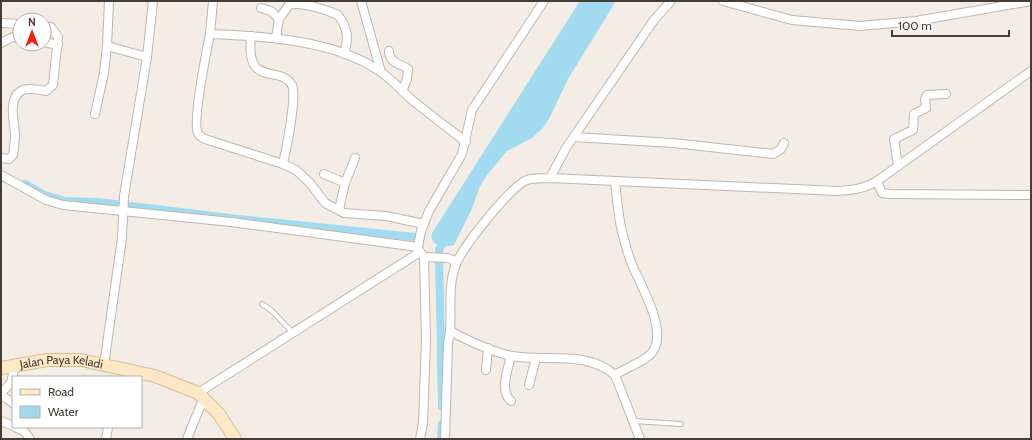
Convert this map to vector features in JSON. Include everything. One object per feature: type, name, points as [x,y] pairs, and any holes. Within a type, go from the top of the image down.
[{"type":"main road","name":"Jalan Paya Keladi","points":[[5,369],[62,359],[81,360],[155,376],[201,395],[219,414],[235,439]]},
{"type":"street","points":[[95,114],[104,73],[109,1]]},
{"type":"street","points":[[104,365],[122,238],[124,196],[147,57],[153,1]]},
{"type":"street","points":[[213,1],[210,34],[204,60],[197,132],[208,140],[283,164],[302,174],[325,203],[339,210],[351,214],[386,216],[424,224]]},
{"type":"street","points":[[361,1],[381,72]]},
{"type":"street","points":[[420,439],[423,423],[426,340],[423,253],[424,224],[456,165],[466,142],[468,124],[472,110],[544,1]]},
{"type":"street","points":[[550,178],[574,137],[654,20],[671,1]]},
{"type":"street","points":[[723,1],[792,20],[860,26],[916,21],[1031,1]]},
{"type":"street","points":[[276,38],[279,19],[289,5],[295,3],[338,15],[346,29],[348,40],[344,54]]},
{"type":"street","points":[[261,8],[271,11],[279,19]]},
{"type":"street","points":[[1,23],[12,24]]},
{"type":"street","points":[[1,158],[9,159],[13,155],[15,134],[13,111],[20,91],[46,91],[50,89],[53,84],[58,37],[55,30],[52,28]]},
{"type":"street","points":[[210,34],[276,38],[307,44],[344,54],[381,72],[402,91],[466,142]]},
{"type":"street","points":[[251,36],[250,50],[256,68],[262,72],[283,79],[292,85],[293,101],[283,164]]},
{"type":"street","points":[[1,43],[12,38]]},
{"type":"street","points":[[52,44],[58,45]]},
{"type":"street","points":[[107,46],[147,57]]},
{"type":"street","points":[[389,51],[390,59],[392,61],[408,69],[407,79],[402,91]]},
{"type":"street","points":[[445,439],[448,344],[452,282],[457,262],[483,224],[511,193],[525,181],[550,178],[837,191],[856,190],[867,187],[877,181],[1031,71]]},
{"type":"street","points":[[898,166],[894,139],[913,130],[914,114],[926,108],[926,95],[946,94]]},
{"type":"street","points":[[574,137],[673,143],[773,154],[781,149],[784,143]]},
{"type":"street","points":[[339,210],[346,183],[355,158]]},
{"type":"street","points":[[324,174],[346,183]]},
{"type":"street","points":[[1,175],[55,204],[231,222],[423,253],[448,258],[457,262]]},
{"type":"street","points":[[615,181],[618,214],[630,261],[651,310],[657,330],[654,351],[648,357],[615,375]]},
{"type":"street","points":[[877,181],[882,193]]},
{"type":"street","points":[[867,187],[882,193],[908,195],[1031,195]]},
{"type":"street","points":[[187,439],[201,395],[293,334],[423,253]]},
{"type":"street","points":[[450,331],[488,348],[511,356],[577,359],[588,361],[608,369],[615,375],[640,439]]},
{"type":"street","points":[[486,370],[488,348]]},
{"type":"street","points":[[511,356],[505,386],[506,396],[511,401]]},
{"type":"street","points":[[529,385],[536,358]]},
{"type":"street","points":[[5,369],[11,383],[1,394],[12,402]]},
{"type":"street","points":[[1,421],[12,426]]},
{"type":"street","points":[[16,428],[25,432],[30,439]]},
{"type":"street","points":[[106,439],[108,428]]},
{"type":"lane","points":[[262,304],[272,311],[293,334]]},
{"type":"lane","points":[[633,421],[681,424]]},
{"type":"water","points":[[580,1],[616,1],[568,79],[549,119],[542,129],[532,138],[507,151],[487,175],[480,186],[471,211],[454,245],[438,245],[433,241],[432,233]]},
{"type":"waterway","points":[[25,184],[45,195],[65,201],[98,202],[238,219],[415,237]]},
{"type":"waterway","points":[[442,406],[439,250],[445,237]]},
{"type":"waterway","points":[[441,439],[442,424]]}]
